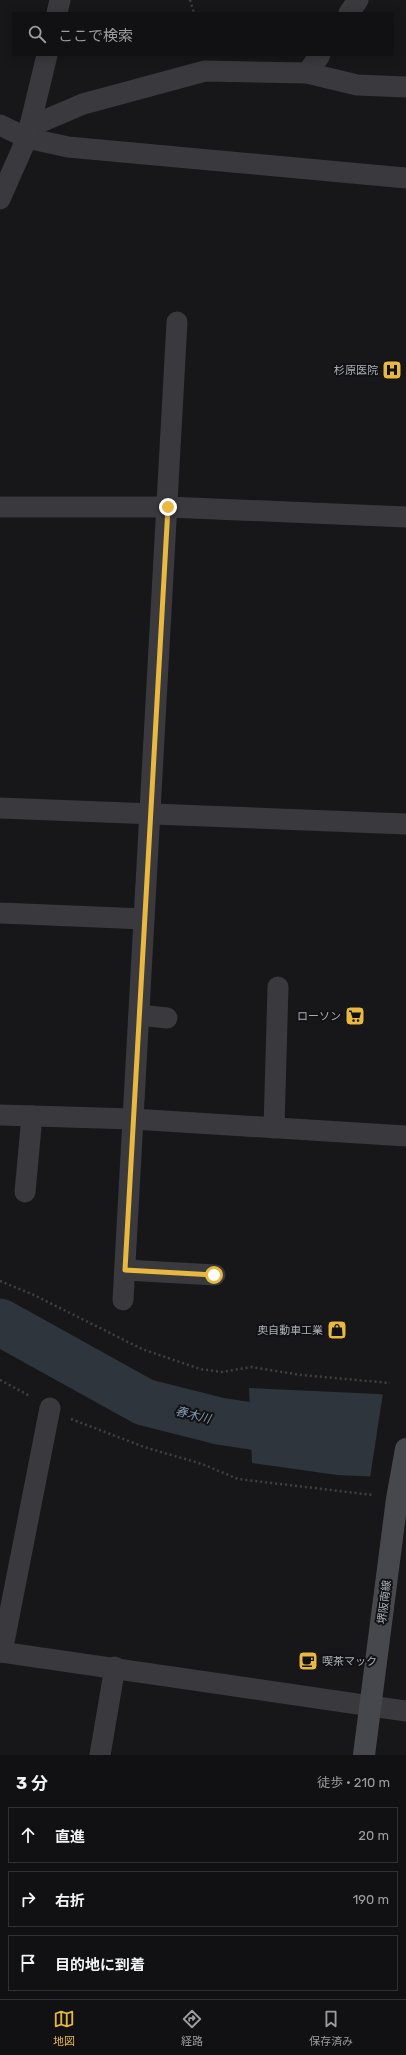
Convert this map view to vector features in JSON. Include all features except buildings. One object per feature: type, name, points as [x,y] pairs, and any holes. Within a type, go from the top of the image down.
[{"type":"main road","name":"堺阪南線","points":[[364,1755],[401,1496],[406,1449]]},
{"type":"street","points":[[56,12],[60,0]]},
{"type":"street","points":[[350,12],[358,0]]},
{"type":"street","points":[[0,199],[28,133],[47,56]]},
{"type":"street","points":[[307,73],[319,56]]},
{"type":"street","points":[[28,133],[83,104],[205,71],[307,73],[357,85],[406,87]]},
{"type":"street","points":[[0,126],[28,133],[68,147],[406,178]]},
{"type":"street","points":[[123,1300],[168,507],[177,322]]},
{"type":"street","points":[[0,507],[168,507],[406,517]]},
{"type":"street","points":[[0,808],[406,824]]},
{"type":"street","points":[[0,913],[144,918]]},
{"type":"street","points":[[274,1128],[278,987]]},
{"type":"street","points":[[139,1015],[167,1018]]},
{"type":"street","points":[[0,1114],[133,1119],[406,1136]]},
{"type":"street","points":[[25,1192],[32,1116]]},
{"type":"street","points":[[125,1270],[214,1275]]},
{"type":"street","points":[[50,1408],[1,1652],[115,1667],[406,1711]]},
{"type":"street","points":[[100,1755],[115,1667]]},
{"type":"path","points":[[190,0],[194,12]]},
{"type":"path","points":[[0,1281],[34,1295],[142,1349],[200,1369],[222,1372],[251,1367],[301,1375],[390,1383]]},
{"type":"path","points":[[0,1380],[65,1416],[144,1447],[202,1464],[238,1479],[373,1495]]},
{"type":"shaded area","points":[[249,1388],[378,1394],[406,1398],[406,1478],[337,1475],[252,1463]]},
{"type":"pier","points":[[383,1393],[406,1396],[406,1480],[370,1478]]},
{"type":"waterway","name":"春木川","points":[[0,1322],[144,1402],[219,1421],[315,1436]]},
{"type":"place","name":"杉原医院","points":[[392,370]]},
{"type":"place","name":"ローソン","points":[[355,1016]]},
{"type":"place","name":"奥自動車工業","points":[[337,1330]]},
{"type":"place","name":"喫茶マック","points":[[308,1661]]},
{"type":"route","points":[[168,507],[125,1270],[214,1275]]}]
